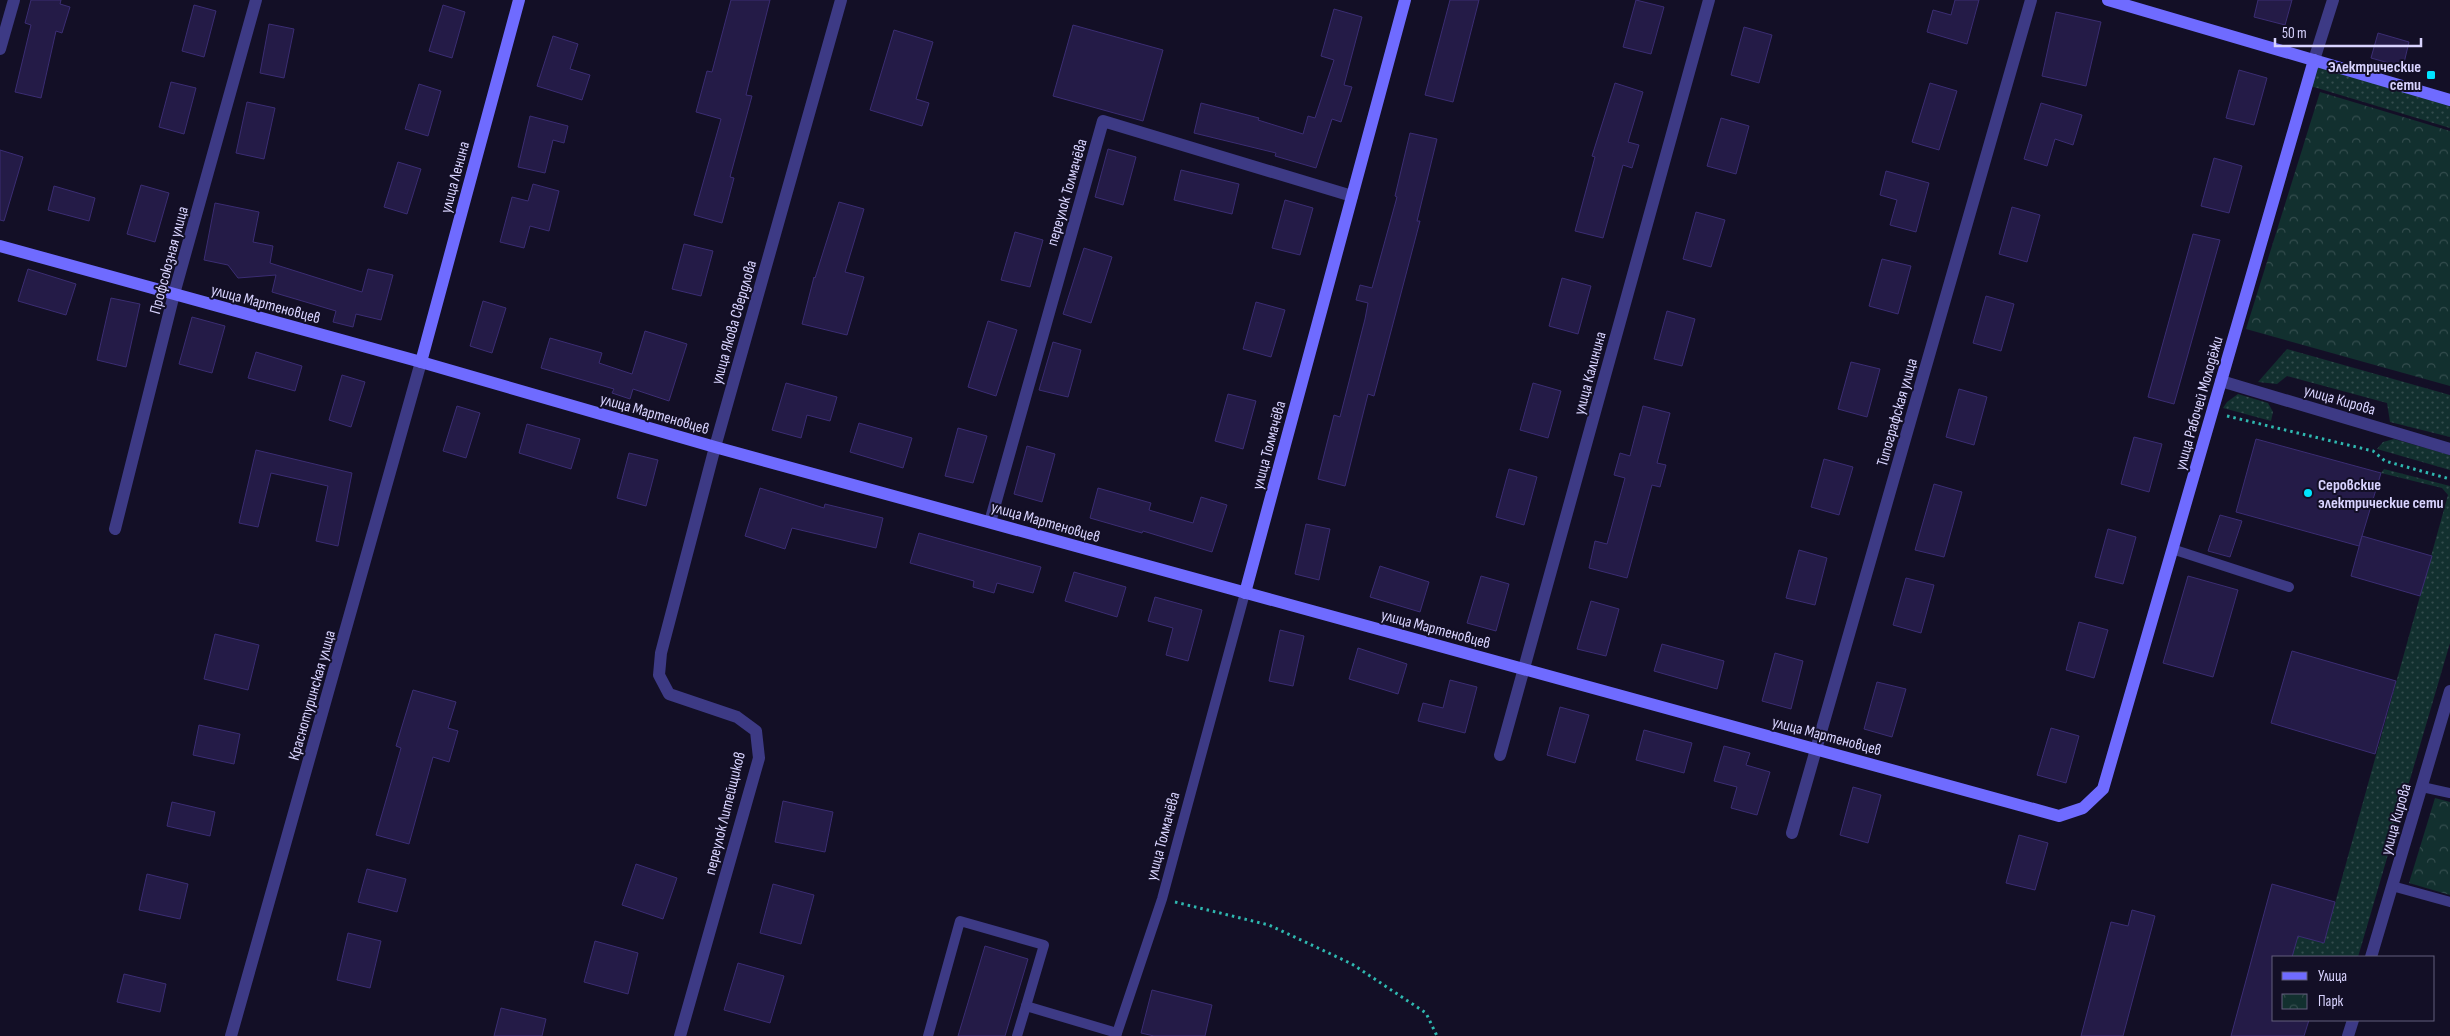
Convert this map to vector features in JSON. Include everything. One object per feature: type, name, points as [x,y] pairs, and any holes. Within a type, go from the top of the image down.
[{"type":"street","points":[[0,49],[14,0]]},
{"type":"street","name":"Профсоюзная улица","points":[[115,529],[174,294],[256,0]]},
{"type":"street","name":"улица Ленина","points":[[421,362],[519,0]]},
{"type":"street","name":"улица Якова Свердлова","points":[[661,653],[715,447],[841,0]]},
{"type":"street","name":"улица Толмачёва","points":[[1245,593],[1405,0]]},
{"type":"street","name":"улица Калинина","points":[[1500,755],[1709,0]]},
{"type":"street","name":"Типографская улица","points":[[1792,833],[2031,0]]},
{"type":"street","points":[[2108,0],[2450,100]]},
{"type":"street","name":"улица Рабочей Молодёжи","points":[[2083,808],[2102,789],[2333,0]]},
{"type":"street","name":"переулок Толмачёва","points":[[990,522],[1103,121],[1352,196]]},
{"type":"street","name":"улица Мартеновцев","points":[[0,246],[421,362],[715,447],[2059,816],[2083,808]]},
{"type":"street","name":"Краснотуринская улица","points":[[231,1036],[421,362]]},
{"type":"street","name":"улица Кирова","points":[[2221,381],[2450,448]]},
{"type":"street","name":"переулок Литейщиков","points":[[661,653],[659,675],[669,694],[737,717],[756,731],[759,758],[680,1036]]},
{"type":"street","name":"улица Кирова","points":[[2371,956],[2450,691]]},
{"type":"street","points":[[2348,1036],[2353,1021]]},
{"type":"lane","points":[[2172,549],[2289,587]]},
{"type":"lane","name":"улица Толмачёва","points":[[1116,1035],[1162,899],[1245,593]]},
{"type":"lane","points":[[2422,787],[2450,793]]},
{"type":"lane","points":[[2392,886],[2450,902]]},
{"type":"lane","points":[[928,1036],[960,921],[1044,945],[1017,1036]]},
{"type":"lane","points":[[1026,1006],[1116,1035]]},
{"type":"path","points":[[2212,412],[2373,451],[2385,461],[2450,479]]},
{"type":"path","points":[[1162,899],[1269,925],[1352,964],[1426,1013],[1437,1036]]},
{"type":"green space","points":[[2314,60],[2450,100],[2450,128],[2307,85]]},
{"type":"green space","points":[[2320,92],[2450,131],[2450,386],[2246,329]]},
{"type":"green space","points":[[2287,349],[2450,395],[2450,437],[2390,422],[2387,403],[2287,376],[2277,384],[2258,382]]},
{"type":"green space","points":[[2238,394],[2268,403],[2273,412],[2271,421],[2223,408],[2227,402]]},
{"type":"green space","points":[[2394,439],[2450,455],[2450,470],[2377,449],[2383,442]]},
{"type":"green space","points":[[2384,469],[2450,486],[2450,643],[2358,956],[2292,956],[2298,936],[2324,943],[2448,495],[2442,488],[2381,473]]},
{"type":"green space","points":[[2435,798],[2450,802],[2450,895],[2409,883]]},
{"type":"building","points":[[31,0],[61,0],[60,4],[70,7],[62,33],[56,31],[41,98],[15,92],[31,25],[25,23]]},
{"type":"building","points":[[731,0],[770,0],[746,95],[752,96],[730,177],[734,178],[722,223],[694,215],[721,119],[696,112],[707,71],[712,72]]},
{"type":"building","points":[[1450,0],[1479,0],[1453,102],[1425,95]]},
{"type":"building","points":[[1636,0],[1664,7],[1651,54],[1623,47]]},
{"type":"building","points":[[1955,0],[1979,0],[1967,44],[1927,32],[1933,10],[1951,15]]},
{"type":"building","points":[[2258,0],[2292,0],[2285,25],[2254,17]]},
{"type":"building","points":[[194,5],[216,11],[204,57],[182,51]]},
{"type":"building","points":[[443,5],[465,12],[452,58],[429,51]]},
{"type":"building","points":[[1334,9],[1362,17],[1344,85],[1352,87],[1341,122],[1332,119],[1316,168],[1275,156],[1276,153],[1194,133],[1201,103],[1259,118],[1258,120],[1303,134],[1308,116],[1315,118],[1334,60],[1321,56]]},
{"type":"building","points":[[2056,12],[2101,22],[2086,86],[2042,76]]},
{"type":"building","points":[[269,24],[294,29],[284,78],[260,73]]},
{"type":"building","points":[[1073,25],[1163,50],[1143,121],[1053,96]]},
{"type":"building","points":[[1744,27],[1772,35],[1759,83],[1731,75]]},
{"type":"building","points":[[894,30],[933,42],[916,99],[929,103],[922,126],[870,110]]},
{"type":"building","points":[[2378,33],[2409,42],[2403,67],[2371,58]]},
{"type":"building","points":[[553,36],[578,44],[570,69],[590,75],[582,100],[537,86]]},
{"type":"building","points":[[2239,70],[2267,78],[2254,125],[2226,118]]},
{"type":"building","points":[[171,82],[196,88],[184,134],[159,127]]},
{"type":"building","points":[[1615,83],[1643,92],[1628,142],[1639,145],[1632,168],[1623,165],[1603,238],[1575,231],[1595,157],[1592,156]]},
{"type":"building","points":[[1930,83],[1957,91],[1939,150],[1912,142]]},
{"type":"building","points":[[419,84],[441,91],[428,136],[405,129]]},
{"type":"building","points":[[247,102],[275,108],[264,159],[236,153]]},
{"type":"building","points":[[2041,103],[2082,115],[2073,145],[2055,139],[2047,166],[2024,159]]},
{"type":"building","points":[[530,116],[568,126],[564,143],[553,140],[545,173],[518,167]]},
{"type":"building","points":[[1721,118],[1749,126],[1736,174],[1707,166]]},
{"type":"building","points":[[1410,133],[1437,139],[1417,221],[1420,221],[1374,396],[1368,394],[1345,486],[1318,479],[1334,415],[1340,417],[1365,319],[1368,303],[1356,300],[1360,285],[1372,288],[1397,197],[1395,196]]},
{"type":"building","points":[[1108,149],[1136,157],[1123,205],[1095,197]]},
{"type":"building","points":[[0,150],[23,157],[4,221],[0,220]]},
{"type":"building","points":[[2214,158],[2242,166],[2229,213],[2201,206]]},
{"type":"building","points":[[398,162],[421,169],[407,214],[384,207]]},
{"type":"building","points":[[1181,170],[1239,184],[1232,214],[1174,200]]},
{"type":"building","points":[[1886,171],[1929,183],[1916,232],[1890,225],[1897,200],[1880,195]]},
{"type":"building","points":[[533,184],[559,191],[549,231],[530,226],[524,248],[500,242],[512,197],[528,201]]},
{"type":"building","points":[[141,185],[169,193],[155,242],[127,234]]},
{"type":"building","points":[[54,186],[95,198],[89,221],[48,210]]},
{"type":"building","points":[[1285,200],[1313,208],[1300,255],[1272,248]]},
{"type":"building","points":[[839,202],[864,209],[845,272],[864,277],[847,335],[802,324],[814,277]]},
{"type":"building","points":[[215,203],[259,212],[253,242],[273,246],[270,263],[362,292],[368,269],[393,275],[381,320],[356,314],[353,327],[333,322],[336,311],[272,292],[276,275],[238,278],[228,265],[204,260]]},
{"type":"building","points":[[2012,207],[2040,215],[2027,262],[1999,254]]},
{"type":"building","points":[[1696,212],[1725,220],[1711,267],[1683,259]]},
{"type":"building","points":[[1015,232],[1043,240],[1030,287],[1001,280]]},
{"type":"building","points":[[2193,234],[2220,240],[2174,404],[2148,397]]},
{"type":"building","points":[[684,244],[713,251],[701,296],[672,289]]},
{"type":"building","points":[[1084,248],[1112,257],[1091,323],[1063,314]]},
{"type":"building","points":[[1882,259],[1911,266],[1898,314],[1869,306]]},
{"type":"building","points":[[28,269],[76,284],[66,315],[18,301]]},
{"type":"building","points":[[1562,278],[1591,286],[1578,334],[1549,326]]},
{"type":"building","points":[[1986,296],[2014,304],[2001,351],[1973,343]]},
{"type":"building","points":[[111,298],[140,304],[126,367],[97,360]]},
{"type":"building","points":[[483,301],[506,308],[492,353],[470,346]]},
{"type":"building","points":[[1256,302],[1285,310],[1271,357],[1243,349]]},
{"type":"building","points":[[1667,311],[1695,319],[1682,366],[1654,359]]},
{"type":"building","points":[[192,317],[225,326],[212,373],[179,364]]},
{"type":"building","points":[[988,321],[1017,330],[996,396],[968,387]]},
{"type":"building","points":[[645,331],[687,344],[669,401],[633,389],[630,399],[612,393],[614,389],[541,368],[550,338],[602,353],[599,363],[632,374]]},
{"type":"building","points":[[1053,342],[1081,350],[1068,397],[1039,390]]},
{"type":"building","points":[[256,352],[302,366],[295,391],[248,378]]},
{"type":"building","points":[[1851,362],[1880,369],[1867,417],[1838,409]]},
{"type":"building","points":[[342,375],[365,382],[351,427],[329,420]]},
{"type":"building","points":[[786,383],[837,397],[830,421],[807,415],[801,438],[772,430]]},
{"type":"building","points":[[1533,383],[1561,391],[1548,438],[1520,430]]},
{"type":"building","points":[[1959,389],[1987,397],[1974,445],[1946,437]]},
{"type":"building","points":[[1228,394],[1256,401],[1243,449],[1215,441]]},
{"type":"building","points":[[457,406],[480,413],[466,458],[443,451]]},
{"type":"building","points":[[1643,406],[1670,413],[1657,463],[1666,465],[1660,487],[1652,485],[1627,578],[1589,568],[1595,541],[1607,544],[1625,478],[1614,475],[1620,453],[1630,456]]},
{"type":"building","points":[[859,423],[912,438],[903,468],[850,452]]},
{"type":"building","points":[[527,424],[580,439],[571,469],[519,453]]},
{"type":"building","points":[[958,428],[987,436],[973,483],[945,476]]},
{"type":"building","points":[[2134,437],[2162,444],[2149,492],[2121,484]]},
{"type":"building","name":"Серовские электрические сети","points":[[2256,439],[2381,473],[2359,546],[2236,512]]},
{"type":"building","points":[[1027,446],[1055,454],[1042,502],[1014,494]]},
{"type":"building","points":[[256,450],[352,473],[338,546],[316,541],[328,486],[271,473],[258,527],[239,523]]},
{"type":"building","points":[[629,453],[658,460],[646,506],[617,498]]},
{"type":"building","points":[[1824,459],[1853,467],[1839,515],[1811,507]]},
{"type":"building","points":[[1509,469],[1537,477],[1524,525],[1496,517]]},
{"type":"building","points":[[1934,484],[1962,492],[1944,557],[1915,550]]},
{"type":"building","points":[[760,488],[824,508],[825,504],[883,518],[876,548],[792,528],[785,549],[745,536]]},
{"type":"building","points":[[1098,488],[1151,503],[1149,510],[1193,523],[1201,497],[1227,505],[1212,552],[1143,531],[1142,533],[1090,518]]},
{"type":"building","points":[[2220,515],[2242,521],[2230,557],[2208,551]]},
{"type":"building","points":[[1306,524],[1330,529],[1319,580],[1295,574]]},
{"type":"building","points":[[2108,529],[2136,537],[2123,584],[2095,577]]},
{"type":"building","points":[[919,533],[1041,567],[1033,593],[997,583],[994,593],[973,587],[974,581],[910,563]]},
{"type":"building","points":[[2362,536],[2432,556],[2420,596],[2351,576]]},
{"type":"building","points":[[1799,550],[1827,558],[1815,605],[1786,598]]},
{"type":"building","points":[[1380,566],[1429,582],[1420,612],[1370,597]]},
{"type":"building","points":[[1074,572],[1126,587],[1117,617],[1065,601]]},
{"type":"building","points":[[1481,576],[1509,584],[1496,631],[1467,623]]},
{"type":"building","points":[[2188,576],[2238,590],[2213,677],[2163,663]]},
{"type":"building","points":[[1906,578],[1934,585],[1921,633],[1893,625]]},
{"type":"building","points":[[1155,597],[1202,610],[1188,661],[1166,655],[1173,628],[1148,621]]},
{"type":"building","points":[[1591,601],[1619,609],[1606,656],[1577,649]]},
{"type":"building","points":[[2079,622],[2108,630],[2094,678],[2066,670]]},
{"type":"building","points":[[1280,630],[1304,636],[1293,686],[1269,681]]},
{"type":"building","points":[[215,634],[259,645],[248,690],[204,679]]},
{"type":"building","points":[[1662,644],[1724,661],[1717,689],[1654,671]]},
{"type":"building","points":[[1358,648],[1407,664],[1398,694],[1349,679]]},
{"type":"building","points":[[2292,651],[2396,681],[2375,754],[2271,723]]},
{"type":"building","points":[[1775,653],[1803,661],[1791,709],[1762,701]]},
{"type":"building","points":[[1450,680],[1477,687],[1465,733],[1418,721],[1423,703],[1443,708]]},
{"type":"building","points":[[1877,682],[1906,689],[1892,737],[1864,729]]},
{"type":"building","points":[[413,690],[456,702],[448,728],[458,731],[449,762],[433,757],[409,844],[376,835],[401,748],[396,746]]},
{"type":"building","points":[[1560,707],[1589,715],[1575,763],[1547,755]]},
{"type":"building","points":[[199,725],[240,734],[234,764],[193,755]]},
{"type":"building","points":[[2051,728],[2079,736],[2066,783],[2037,775]]},
{"type":"building","points":[[1644,730],[1692,743],[1684,773],[1636,760]]},
{"type":"building","points":[[1724,746],[1750,753],[1746,765],[1770,772],[1757,815],[1731,808],[1737,787],[1714,781]]},
{"type":"building","points":[[1853,787],[1881,795],[1868,843],[1840,835]]},
{"type":"building","points":[[783,801],[833,812],[825,852],[775,842]]},
{"type":"building","points":[[172,802],[215,812],[210,836],[167,826]]},
{"type":"building","points":[[2019,835],[2048,843],[2035,890],[2006,883]]},
{"type":"building","points":[[636,864],[677,878],[663,919],[622,905]]},
{"type":"building","points":[[367,869],[406,879],[397,912],[358,902]]},
{"type":"building","points":[[147,874],[188,884],[180,919],[139,910]]},
{"type":"building","points":[[773,884],[814,895],[801,944],[760,933]]},
{"type":"building","points":[[2272,884],[2335,902],[2324,943],[2298,936],[2292,956],[2272,956],[2272,1021],[2309,1021],[2304,1036],[2231,1036]]},
{"type":"building","points":[[2132,910],[2155,916],[2123,1036],[2081,1036],[2111,922],[2128,926]]},
{"type":"building","points":[[348,933],[381,941],[370,988],[337,980]]},
{"type":"building","points":[[595,941],[638,953],[628,994],[584,982]]},
{"type":"building","points":[[985,946],[1028,959],[1005,1036],[958,1036]]},
{"type":"building","points":[[738,963],[784,976],[770,1023],[724,1010]]},
{"type":"building","points":[[124,974],[166,984],[160,1012],[117,1002]]},
{"type":"building","points":[[1152,990],[1212,1005],[1205,1036],[1154,1036],[1141,1033]]},
{"type":"building","points":[[501,1008],[546,1019],[542,1036],[494,1036]]},
{"type":"place","name":"Электрические сети","points":[[2431,75]]},
{"type":"place","name":"Серовские электрические сети","points":[[2308,493]]}]
